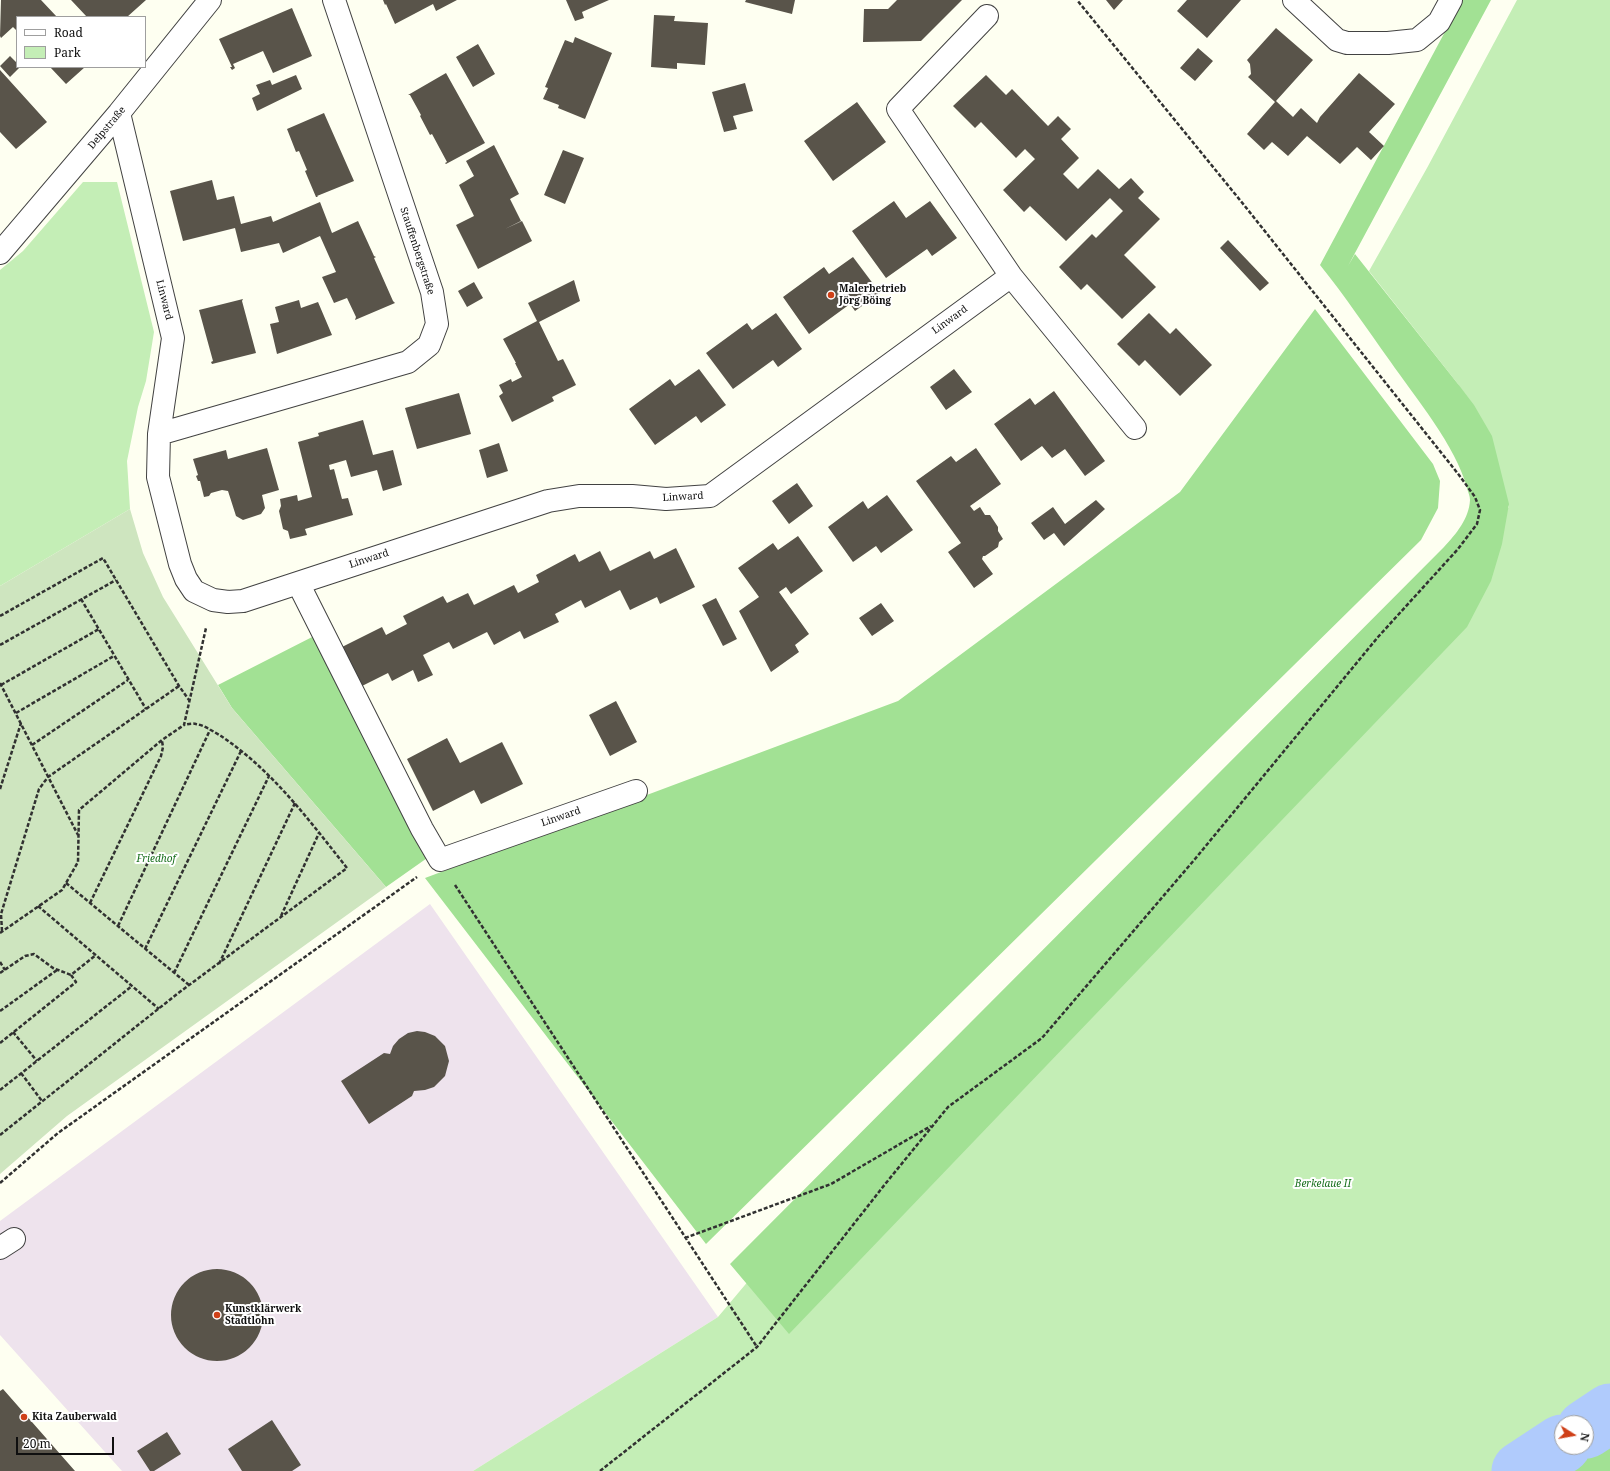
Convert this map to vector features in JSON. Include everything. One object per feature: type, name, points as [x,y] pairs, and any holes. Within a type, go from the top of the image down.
[{"type":"street","name":"Delpstraße","points":[[0,253],[119,113],[210,0]]},
{"type":"street","name":"Stauffenbergstraße","points":[[159,434],[408,362],[429,345],[437,324],[432,292],[334,0]]},
{"type":"street","points":[[1294,0],[1337,40],[1347,43],[1388,43],[1416,40],[1439,22],[1451,0]]},
{"type":"street","points":[[987,16],[898,109],[1011,276],[1135,428]]},
{"type":"street","name":"Linward","points":[[119,113],[173,338],[159,434],[158,477],[180,564],[186,579],[194,591],[213,600],[228,602],[243,601],[548,501],[578,496],[632,496],[666,499],[710,496],[1011,276]]},
{"type":"street","points":[[298,584],[429,843],[440,860]]},
{"type":"street","name":"Linward","points":[[440,860],[636,791]]},
{"type":"path","points":[[600,1471],[757,1347],[948,1107],[1042,1038],[1195,859],[1378,637],[1458,549],[1477,524],[1480,510],[1475,497],[1454,469],[1244,205],[1077,0]]},
{"type":"path","points":[[0,616],[104,558],[179,686],[189,700]]},
{"type":"path","points":[[0,645],[116,580]]},
{"type":"path","points":[[81,599],[146,709]]},
{"type":"path","points":[[184,725],[213,600]]},
{"type":"path","points":[[79,836],[1,684],[99,629]]},
{"type":"path","points":[[16,713],[114,656]]},
{"type":"path","points":[[32,745],[128,680]]},
{"type":"path","points":[[1,932],[1,914],[39,789],[48,777],[179,686]]},
{"type":"path","points":[[0,789],[21,723]]},
{"type":"path","points":[[0,1135],[189,985],[347,868],[295,803],[256,763],[210,730],[196,724],[184,725],[162,740],[79,810],[78,862],[62,890],[1,932]]},
{"type":"path","points":[[118,926],[210,730]]},
{"type":"path","points":[[90,903],[161,756],[163,747],[162,740]]},
{"type":"path","points":[[145,949],[241,751]]},
{"type":"path","points":[[174,972],[269,776]]},
{"type":"path","points":[[219,964],[295,803]]},
{"type":"path","points":[[280,918],[319,834]]},
{"type":"path","points":[[0,1183],[58,1133],[440,860],[757,1347]]},
{"type":"path","points":[[66,883],[189,985]]},
{"type":"path","points":[[38,906],[159,1009]]},
{"type":"path","points":[[0,973],[25,956],[34,954],[58,970],[71,975],[76,982],[0,1043]]},
{"type":"path","points":[[71,975],[96,955]]},
{"type":"path","points":[[0,962],[5,970]]},
{"type":"path","points":[[0,1011],[58,970]]},
{"type":"path","points":[[0,1090],[132,986]]},
{"type":"path","points":[[13,1032],[37,1061]]},
{"type":"path","points":[[20,1073],[42,1101]]},
{"type":"path","points":[[685,1238],[831,1184],[934,1124]]},
{"type":"shaded area","points":[[430,904],[718,1317],[473,1471],[122,1471],[0,1335],[0,1221]]},
{"type":"green space","points":[[1462,0],[1491,0],[1348,266],[1355,254],[1474,405],[1492,436],[1509,504],[1502,544],[1491,581],[1467,627],[789,1334],[730,1264],[1444,547],[1464,520],[1469,507],[1470,497],[1462,472],[1454,456],[1434,422],[1320,265]]},
{"type":"green space","name":"Berkelaue II","points":[[1517,0],[1610,0],[1610,1471],[473,1471],[718,1317],[755,1273],[1509,507],[1458,384],[1369,271],[1427,168]]},
{"type":"green space","points":[[83,182],[117,182],[154,332],[146,381],[138,407],[127,461],[130,509],[0,586],[0,270],[23,251]]},
{"type":"green space","points":[[1315,309],[1433,464],[1440,481],[1438,508],[1421,540],[706,1244],[425,878],[898,701],[1180,492]]},
{"type":"green space","name":"Friedhof","points":[[130,509],[143,553],[163,597],[232,708],[386,887],[67,1116],[0,1174],[0,586]]},
{"type":"green space","points":[[318,634],[430,856],[386,887],[232,708],[218,685]]},
{"type":"green space","points":[[1610,1440],[1610,1471],[1551,1471],[1578,1455],[1594,1455],[1594,1447]]},
{"type":"building","points":[[1,0],[41,0],[56,16],[16,16],[16,30],[13,27],[1,38]]},
{"type":"building","points":[[71,0],[146,0],[128,16],[86,16]]},
{"type":"building","points":[[383,0],[457,0],[436,11],[433,4],[395,24]]},
{"type":"building","points":[[566,0],[609,0],[582,12],[584,18],[575,21]]},
{"type":"building","points":[[746,0],[795,0],[792,14],[745,2]]},
{"type":"building","points":[[897,0],[962,0],[921,41],[863,42],[864,9],[888,9]]},
{"type":"building","points":[[1106,0],[1123,0],[1114,10]]},
{"type":"building","points":[[1187,0],[1241,0],[1207,38],[1177,11]]},
{"type":"building","points":[[292,8],[312,56],[273,73],[263,51],[233,64],[235,68],[232,70],[219,39]]},
{"type":"building","points":[[654,15],[675,16],[674,21],[708,23],[705,65],[677,63],[677,69],[651,67]]},
{"type":"building","points":[[1276,28],[1313,60],[1276,101],[1293,117],[1301,108],[1317,123],[1320,117],[1359,73],[1395,104],[1369,132],[1384,146],[1371,160],[1357,147],[1340,164],[1307,136],[1288,156],[1272,142],[1264,150],[1247,134],[1275,102],[1248,77],[1251,74],[1250,64],[1247,60]]},
{"type":"building","points":[[575,37],[612,53],[585,119],[558,108],[559,105],[543,99],[548,88],[545,87],[565,40],[573,43]]},
{"type":"building","points":[[478,44],[495,74],[473,87],[456,57]]},
{"type":"building","points":[[1198,48],[1213,61],[1195,81],[1180,68]]},
{"type":"building","points":[[10,56],[16,62],[16,68],[19,68],[10,77],[0,66]]},
{"type":"building","points":[[51,68],[84,68],[66,84]]},
{"type":"building","points":[[0,70],[47,122],[16,149],[0,132]]},
{"type":"building","points":[[446,73],[485,143],[446,164],[445,163],[447,162],[432,134],[430,135],[410,95],[408,95]]},
{"type":"building","points":[[296,75],[302,89],[257,111],[252,98],[260,94],[256,85],[270,80],[272,85]]},
{"type":"building","points":[[986,75],[1006,95],[1012,89],[1048,126],[1058,116],[1071,129],[1061,139],[1079,158],[1063,174],[1078,189],[1098,169],[1119,189],[1131,178],[1144,192],[1138,198],[1160,219],[1124,255],[1156,287],[1122,319],[1087,284],[1081,290],[1059,267],[1092,234],[1096,238],[1123,211],[1110,198],[1066,241],[1030,206],[1024,212],[1003,190],[1035,159],[1025,149],[1016,158],[981,122],[975,128],[953,106]]},
{"type":"building","points":[[745,83],[753,111],[733,116],[737,129],[724,132],[712,92]]},
{"type":"building","points":[[857,102],[886,142],[833,181],[804,141]]},
{"type":"building","points":[[324,113],[354,181],[316,197],[305,171],[307,170],[299,151],[296,152],[287,129]]},
{"type":"building","points":[[494,145],[519,194],[510,199],[521,221],[505,229],[522,221],[532,241],[478,269],[456,225],[474,216],[459,185],[474,176],[466,161]]},
{"type":"building","points":[[563,150],[584,158],[565,204],[544,195]]},
{"type":"building","points":[[212,180],[217,200],[234,196],[241,224],[271,216],[273,222],[320,202],[332,233],[358,221],[374,256],[376,257],[374,258],[395,303],[355,320],[356,317],[347,298],[334,303],[322,277],[336,272],[320,236],[283,253],[279,243],[241,252],[235,228],[183,241],[170,191]]},
{"type":"building","points":[[894,201],[906,218],[930,201],[957,238],[932,256],[927,249],[886,278],[852,231]]},
{"type":"building","points":[[1228,240],[1269,283],[1260,291],[1220,248]]},
{"type":"building","name":"Malerbetrieb Jörg Böing","points":[[853,257],[880,293],[855,311],[850,304],[809,334],[783,297],[824,267],[829,274]]},
{"type":"building","points":[[574,280],[580,301],[539,322],[558,361],[563,359],[576,385],[552,397],[554,401],[512,422],[499,396],[503,393],[499,385],[511,379],[512,382],[522,377],[503,339],[537,321],[528,303]]},
{"type":"building","points":[[474,282],[483,298],[467,307],[458,291]]},
{"type":"building","points":[[243,299],[242,301],[256,353],[212,364],[211,362],[213,361],[199,310]]},
{"type":"building","points":[[299,300],[301,308],[318,302],[332,335],[277,354],[270,324],[279,322],[275,307]]},
{"type":"building","points":[[776,313],[802,349],[778,367],[773,360],[733,389],[706,353],[747,323],[752,330]]},
{"type":"building","points":[[1149,313],[1170,334],[1176,328],[1212,365],[1180,396],[1145,360],[1139,366],[1117,344]]},
{"type":"building","points":[[699,369],[726,405],[701,423],[696,416],[655,445],[629,409],[670,379],[675,386]]},
{"type":"building","points":[[954,369],[972,392],[946,410],[930,387]]},
{"type":"building","points":[[1054,391],[1105,461],[1085,476],[1065,449],[1052,458],[1042,446],[1021,461],[994,424],[1030,398],[1035,405]]},
{"type":"building","points":[[459,393],[471,434],[417,449],[405,408]]},
{"type":"building","points":[[363,420],[373,455],[393,450],[402,485],[383,491],[377,470],[351,477],[346,460],[329,465],[330,470],[334,469],[342,499],[348,498],[353,515],[305,529],[307,535],[290,539],[288,531],[283,529],[279,511],[281,506],[280,499],[297,495],[298,501],[312,497],[298,442],[319,436],[318,433]]},
{"type":"building","points":[[499,443],[508,471],[487,478],[479,450]]},
{"type":"building","points":[[267,448],[279,490],[262,495],[265,508],[261,514],[243,520],[236,516],[228,491],[222,490],[204,497],[200,481],[198,481],[196,476],[198,475],[193,459],[226,450],[228,459]]},
{"type":"building","points":[[976,448],[1001,484],[970,506],[974,511],[980,507],[985,515],[990,515],[998,527],[998,531],[1003,539],[999,542],[998,547],[983,556],[982,559],[993,574],[974,588],[948,552],[961,543],[916,481],[951,456],[956,462]]},
{"type":"building","points":[[797,483],[813,506],[789,524],[772,501]]},
{"type":"building","points":[[887,495],[913,530],[881,553],[876,546],[853,562],[828,527],[863,501],[868,509]]},
{"type":"building","points":[[1096,500],[1105,509],[1064,546],[1054,533],[1044,540],[1031,523],[1053,507],[1065,524]]},
{"type":"building","points":[[798,536],[823,571],[791,594],[786,587],[779,592],[809,634],[795,645],[799,652],[771,672],[739,611],[759,597],[738,568],[773,543],[778,550]]},
{"type":"building","points":[[676,548],[695,587],[660,604],[657,597],[630,610],[620,590],[585,608],[581,600],[555,614],[559,622],[524,639],[520,631],[494,645],[487,632],[453,649],[449,642],[423,655],[433,675],[418,682],[413,670],[392,681],[388,673],[362,686],[342,647],[382,627],[386,635],[407,624],[403,616],[443,596],[447,603],[468,593],[474,605],[514,585],[518,593],[539,582],[536,575],[575,554],[579,562],[600,551],[610,571],[650,551],[654,559]]},
{"type":"building","points":[[716,598],[737,639],[723,646],[702,605]]},
{"type":"building","points":[[881,603],[894,621],[872,636],[859,618]]},
{"type":"building","points":[[616,701],[637,742],[610,756],[589,715]]},
{"type":"building","points":[[447,738],[460,763],[502,742],[523,784],[481,804],[474,790],[433,811],[407,759]]},
{"type":"building","points":[[417,1031],[435,1036],[445,1046],[449,1061],[445,1076],[434,1087],[414,1091],[412,1096],[369,1124],[341,1081],[384,1053],[390,1054],[393,1046],[399,1039],[408,1033]]},
{"type":"building","name":"Kunstklärwerk Stadtlohn","points":[[217,1269],[234,1273],[249,1283],[259,1298],[263,1315],[259,1332],[249,1347],[234,1357],[217,1361],[200,1357],[185,1347],[175,1332],[171,1315],[175,1298],[185,1283],[200,1273]]},
{"type":"building","name":"Kita Zauberwald","points":[[3,1389],[75,1471],[0,1471],[0,1391]]},
{"type":"building","points":[[272,1420],[301,1465],[292,1471],[242,1471],[228,1449]]},
{"type":"building","points":[[167,1432],[181,1454],[154,1471],[150,1471],[137,1451]]},
{"type":"waterway","points":[[1594,1424],[1610,1413]]},
{"type":"waterway","points":[[1521,1471],[1554,1449]]},
{"type":"place","name":"Malerbetrieb Jörg Böing","points":[[831,295]]},
{"type":"place","name":"Kunstklärwerk Stadtlohn","points":[[217,1315]]},
{"type":"place","name":"Kita Zauberwald","points":[[24,1417]]}]
